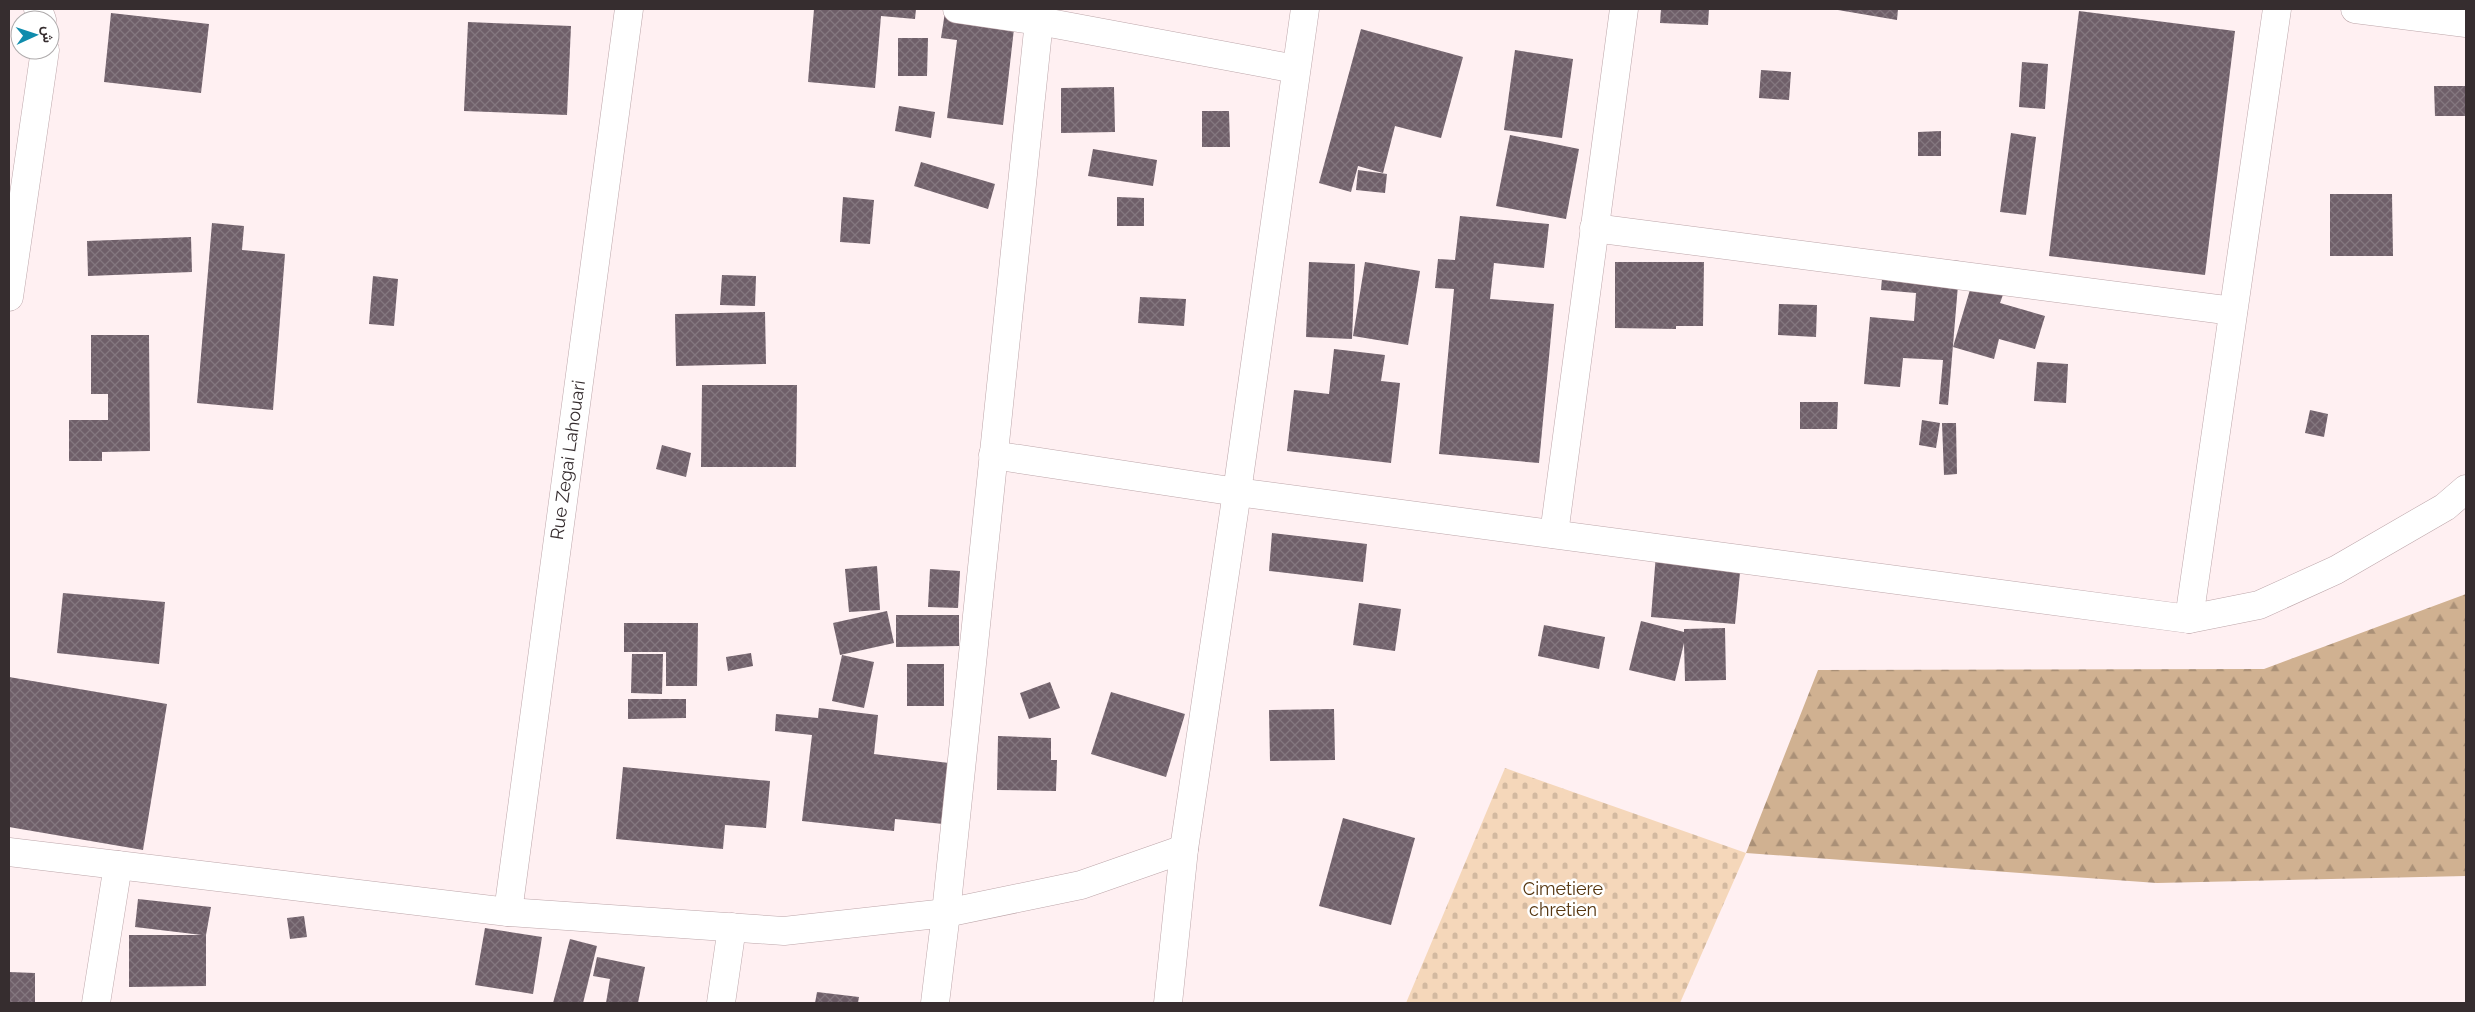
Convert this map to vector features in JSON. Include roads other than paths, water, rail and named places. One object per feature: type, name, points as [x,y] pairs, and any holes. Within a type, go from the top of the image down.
[{"type":"street","name":"Rue Zegai Lahouari","points":[[508,912],[629,9]]},
{"type":"street","points":[[957,9],[1039,21],[1296,68]]},
{"type":"street","points":[[1168,1003],[1184,850],[1305,9]]},
{"type":"street","points":[[1554,534],[1624,9]]},
{"type":"street","points":[[2189,619],[2277,9]]},
{"type":"street","points":[[2354,9],[2466,23]]},
{"type":"street","points":[[935,1003],[1039,21]]},
{"type":"street","points":[[9,297],[19,155],[43,60]]},
{"type":"street","points":[[1594,228],[2233,311]]},
{"type":"street","points":[[993,455],[1237,492],[2189,619],[2259,605],[2336,570],[2445,507],[2466,489]]},
{"type":"street","points":[[9,852],[508,912],[784,931],[946,913],[1081,885],[1184,850]]},
{"type":"street","points":[[96,1003],[118,865]]},
{"type":"street","points":[[721,1003],[732,928]]},
{"type":"park label","name":"Cimetiere chretien","points":[[1563,900]]}]
